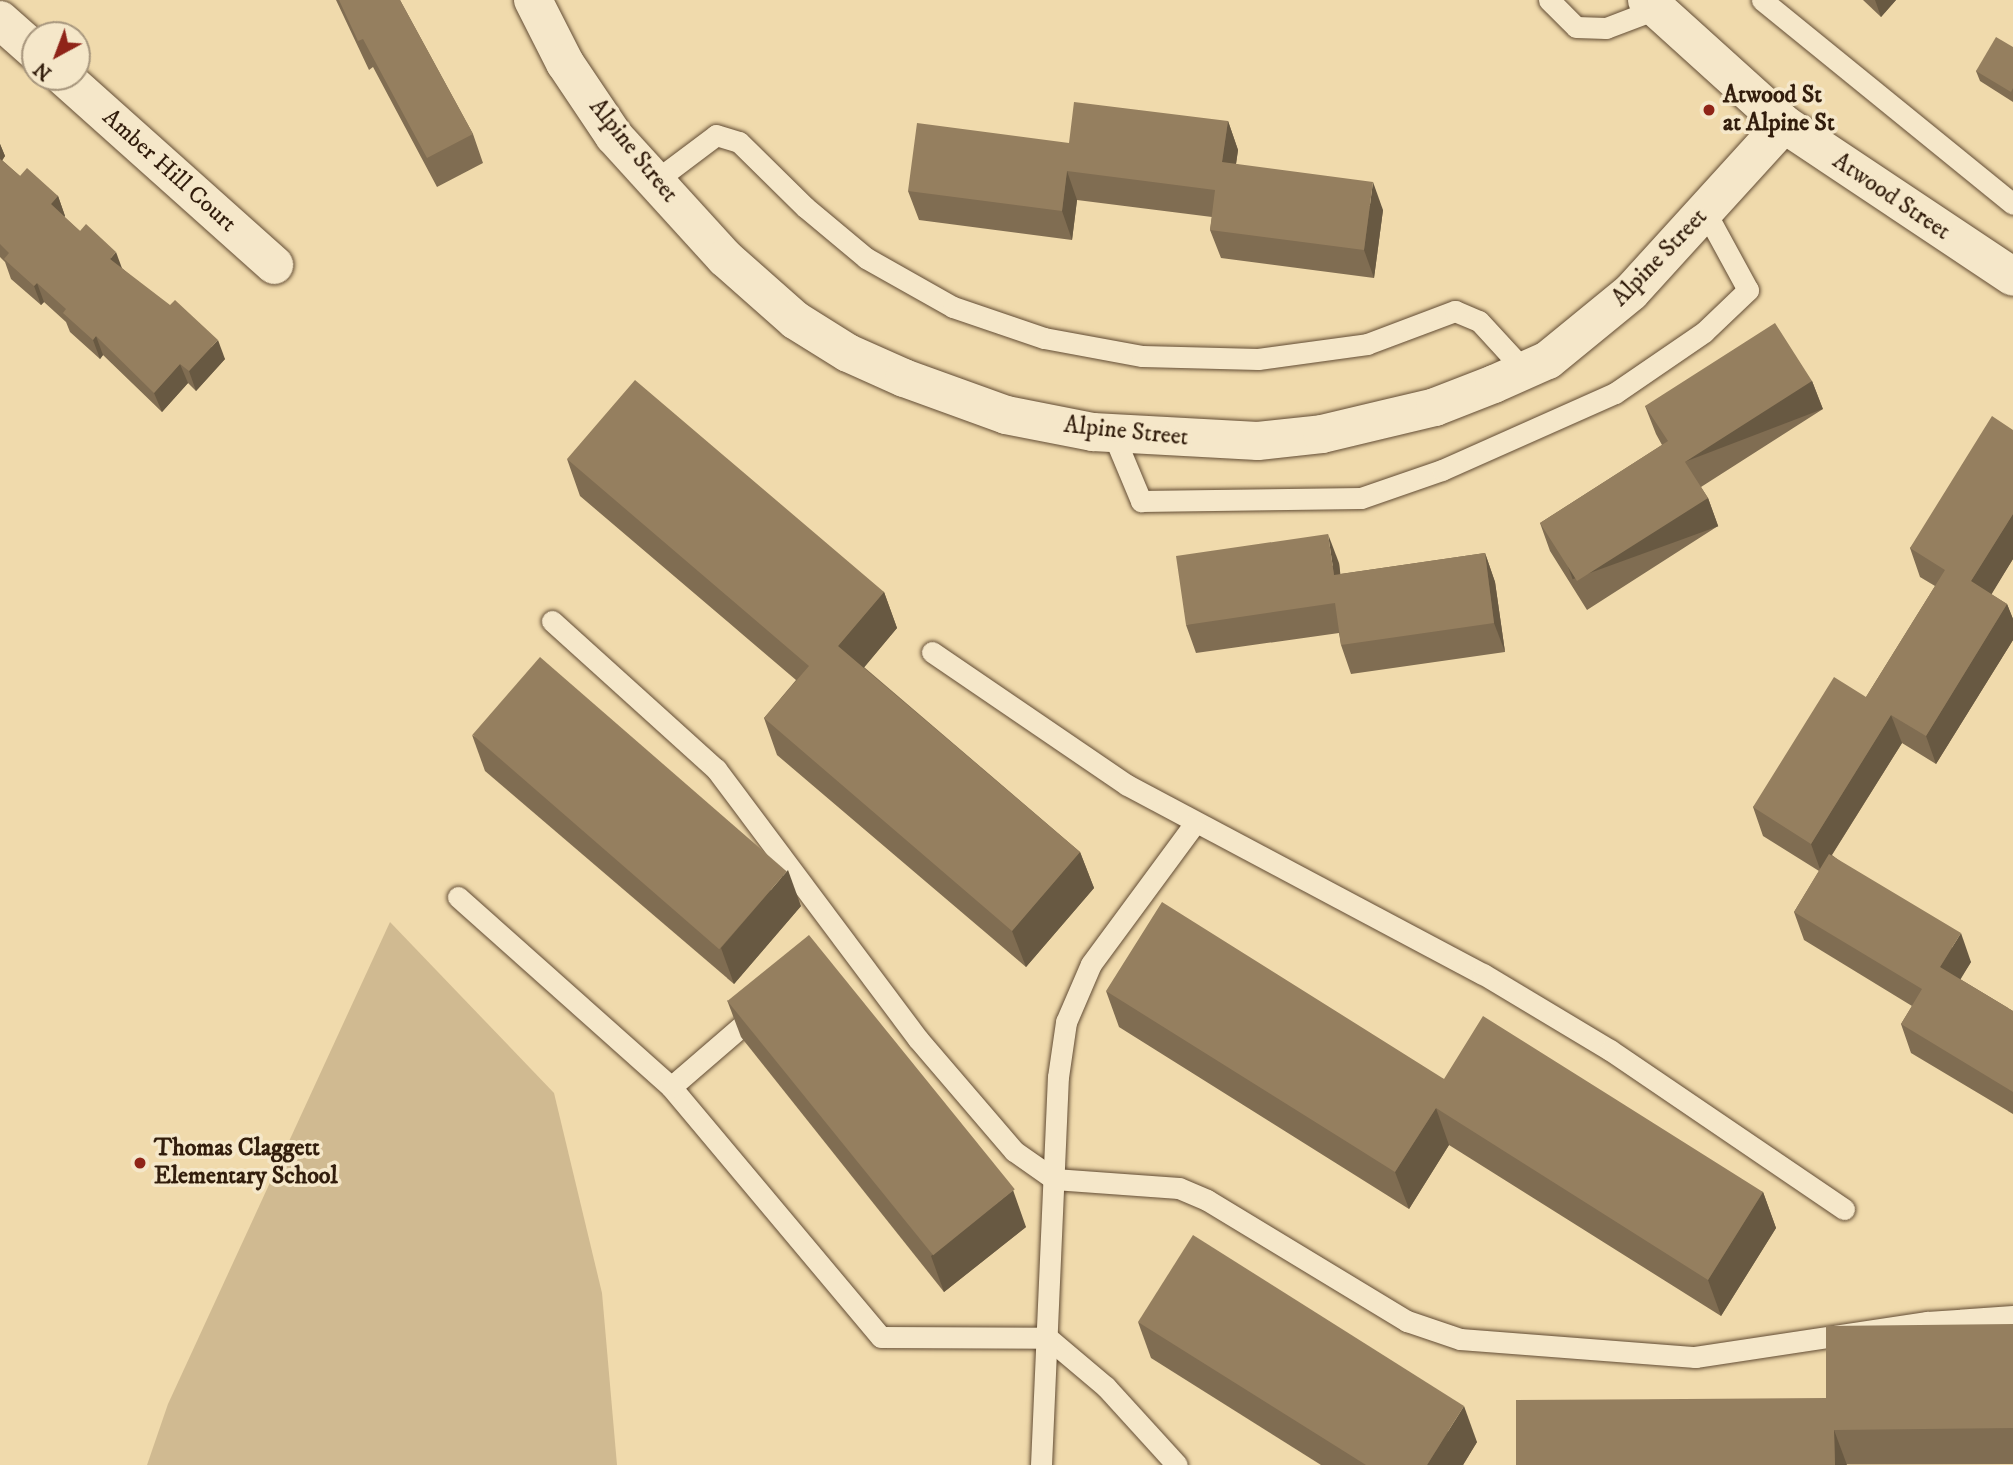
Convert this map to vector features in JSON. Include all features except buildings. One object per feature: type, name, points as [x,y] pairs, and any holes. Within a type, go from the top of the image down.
[{"type":"street","name":"Alpine Street","points":[[533,0],[565,63],[595,107],[655,181],[724,258],[796,320],[848,353],[1006,415],[1113,434],[1258,441],[1322,434],[1435,407],[1548,360],[1623,299],[1784,124]]},
{"type":"street","name":"Atwood Street","points":[[1651,5],[1784,124],[2013,277]]},
{"type":"street","points":[[0,20],[21,39]]},
{"type":"street","name":"Amber Hill Court","points":[[80,91],[274,265]]},
{"type":"lane","points":[[1549,0],[1576,27],[1606,28],[1651,5]]},
{"type":"lane","points":[[1762,0],[2013,204]]},
{"type":"lane","points":[[655,181],[716,135],[739,142],[804,207],[866,258],[953,307],[1044,338],[1142,356],[1258,359],[1367,344],[1455,311],[1479,321],[1524,370]]},
{"type":"lane","points":[[1113,434],[1141,501],[1361,499],[1441,470],[1615,394],[1704,332],[1748,290],[1705,211]]},
{"type":"lane","points":[[552,621],[716,769],[918,1039],[1014,1152],[1054,1179],[1179,1188],[1207,1200],[1407,1321],[1461,1339],[1695,1357],[1927,1322],[2013,1316]]},
{"type":"lane","points":[[932,652],[1127,785],[1483,974],[1610,1050],[1844,1209]]},
{"type":"lane","points":[[1041,1465],[1058,1077],[1072,1003],[1124,915],[1195,823]]},
{"type":"lane","points":[[458,897],[671,1087],[881,1337],[1048,1338],[1106,1387],[1177,1465]]},
{"type":"lane","points":[[823,956],[843,938]]},
{"type":"lane","points":[[671,1087],[772,1000]]},
{"type":"shaded area","points":[[390,922],[554,1093],[602,1293],[617,1465],[147,1465],[168,1404]]},
{"type":"place","name":"Atwood St at Alpine St","points":[[1709,110]]},
{"type":"place","name":"Thomas Claggett Elementary School","points":[[140,1163]]}]
